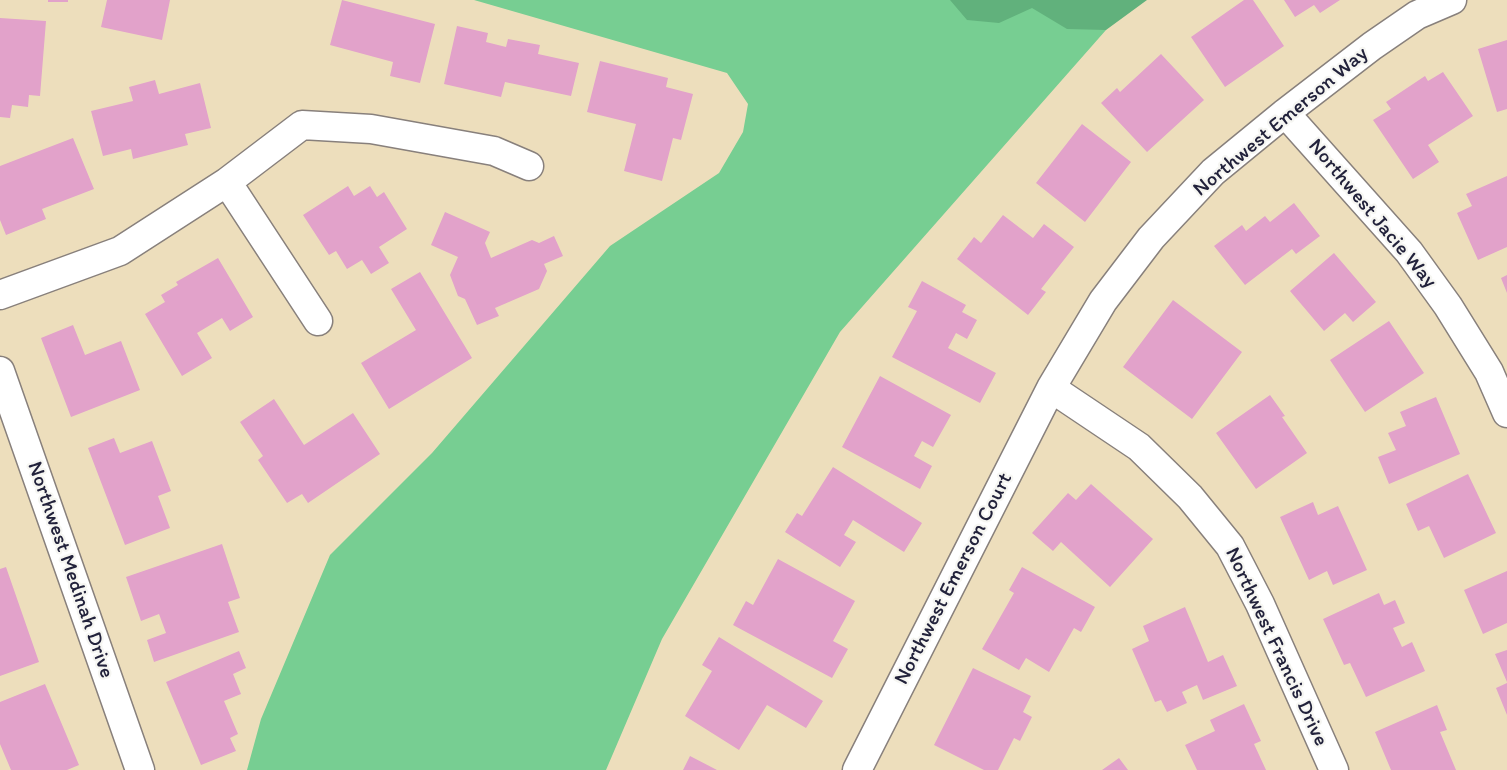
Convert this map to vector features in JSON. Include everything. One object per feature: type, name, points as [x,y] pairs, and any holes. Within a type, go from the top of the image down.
[{"type":"street","name":"Northwest Emerson Way","points":[[1051,388],[1103,301],[1151,238],[1214,172],[1284,113],[1372,46],[1417,15],[1452,0]]},
{"type":"street","name":"Northwest Jacie Way","points":[[1284,113],[1408,252],[1448,306],[1489,372],[1507,413]]},
{"type":"street","points":[[0,295],[120,251],[227,182],[302,125],[371,129],[483,149],[494,151],[530,166]]},
{"type":"street","points":[[227,182],[318,321]]},
{"type":"street","name":"Northwest Medinah Drive","points":[[0,371],[140,770]]},
{"type":"street","name":"Northwest Emerson Court","points":[[857,770],[1051,388]]},
{"type":"street","name":"Northwest Francis Drive","points":[[1051,388],[1139,447],[1190,497],[1230,546],[1260,603],[1334,770]]},
{"type":"green space","points":[[474,0],[1079,0],[1106,30],[840,332],[662,639],[606,770],[247,770],[261,719],[330,555],[432,453],[610,246],[719,173],[743,132],[748,104],[727,73]]},
{"type":"green space","points":[[950,0],[1147,0],[1106,30],[1067,29],[1032,8],[999,23],[967,20]]},
{"type":"building","points":[[48,0],[68,0],[68,2],[48,2]]},
{"type":"building","points":[[107,0],[170,0],[162,40],[101,27]]},
{"type":"building","points":[[342,0],[435,24],[420,83],[390,76],[393,62],[330,45]]},
{"type":"building","points":[[1244,0],[1253,0],[1284,46],[1225,87],[1191,37]]},
{"type":"building","points":[[1284,0],[1340,0],[1320,13],[1314,5],[1295,17]]},
{"type":"building","points":[[0,18],[46,21],[40,96],[29,95],[28,107],[12,105],[10,118],[0,117]]},
{"type":"building","points":[[457,26],[488,33],[486,42],[506,47],[508,39],[540,45],[538,54],[579,63],[571,96],[505,82],[501,97],[444,84]]},
{"type":"building","points":[[1507,40],[1507,109],[1497,112],[1478,49]]},
{"type":"building","points":[[1161,54],[1204,100],[1147,152],[1101,103],[1117,88],[1120,92]]},
{"type":"building","points":[[600,61],[668,78],[666,87],[693,94],[681,140],[673,138],[662,181],[624,171],[636,124],[587,112]]},
{"type":"building","points":[[1443,72],[1473,116],[1428,145],[1439,162],[1413,179],[1373,120],[1391,109],[1386,102],[1425,76],[1428,81]]},
{"type":"building","points":[[155,80],[159,94],[200,83],[211,128],[185,134],[188,145],[133,159],[131,149],[103,156],[91,111],[133,101],[129,87]]},
{"type":"building","points":[[1082,124],[1131,162],[1085,222],[1036,183]]},
{"type":"building","points":[[73,138],[94,189],[42,209],[46,219],[6,235],[0,220],[0,166]]},
{"type":"building","points":[[1507,176],[1507,247],[1478,260],[1457,213],[1472,206],[1466,194]]},
{"type":"building","points":[[348,186],[354,196],[370,186],[377,197],[384,192],[407,229],[379,247],[389,263],[371,274],[362,260],[347,269],[336,251],[329,255],[303,215]]},
{"type":"building","points":[[1294,203],[1320,236],[1296,254],[1292,249],[1245,285],[1214,246],[1242,225],[1246,231],[1265,216],[1270,222]]},
{"type":"building","points":[[445,212],[490,232],[485,243],[491,258],[532,240],[539,243],[554,236],[563,256],[544,264],[547,271],[539,289],[495,308],[499,316],[477,325],[465,299],[458,296],[450,275],[458,257],[431,245]]},
{"type":"building","points":[[1003,215],[1033,238],[1044,224],[1074,247],[1041,289],[1046,292],[1028,315],[957,259],[974,237],[981,243]]},
{"type":"building","points":[[1334,253],[1376,302],[1353,322],[1345,313],[1324,331],[1290,291]]},
{"type":"building","points":[[218,258],[253,317],[230,331],[222,318],[197,333],[212,358],[182,376],[145,314],[165,302],[161,295],[178,285],[176,282]]},
{"type":"building","points":[[420,272],[472,358],[389,409],[361,363],[416,330],[391,289]]},
{"type":"building","points":[[1507,275],[1507,293],[1501,278]]},
{"type":"building","points":[[922,281],[966,305],[962,312],[977,320],[967,339],[956,333],[948,348],[996,373],[980,403],[892,357],[917,311],[908,307]]},
{"type":"building","points":[[1173,300],[1242,352],[1192,419],[1123,367]]},
{"type":"building","points":[[1389,321],[1424,373],[1365,412],[1330,360]]},
{"type":"building","points":[[73,325],[85,355],[121,341],[140,390],[71,417],[41,338]]},
{"type":"building","points":[[880,376],[951,415],[933,447],[922,441],[914,456],[932,466],[920,489],[842,447]]},
{"type":"building","points":[[1270,395],[1307,453],[1256,489],[1216,433]]},
{"type":"building","points":[[1436,397],[1460,454],[1389,484],[1378,457],[1396,450],[1388,433],[1406,426],[1400,412]]},
{"type":"building","points":[[274,399],[304,445],[353,413],[380,454],[308,503],[302,494],[287,503],[258,460],[263,456],[240,422]]},
{"type":"building","points":[[114,438],[120,453],[152,441],[171,491],[158,496],[170,528],[125,545],[88,448]]},
{"type":"building","points":[[833,467],[922,523],[904,552],[853,520],[844,535],[856,542],[840,567],[785,532],[797,513],[802,516]]},
{"type":"building","points":[[1468,474],[1496,533],[1444,558],[1429,526],[1418,531],[1406,504]]},
{"type":"building","points":[[1091,484],[1153,539],[1110,587],[1061,542],[1053,551],[1032,533],[1068,493],[1076,500]]},
{"type":"building","points":[[1313,502],[1318,515],[1338,506],[1367,570],[1333,585],[1327,571],[1309,580],[1280,517]]},
{"type":"building","points":[[222,544],[240,598],[228,602],[239,632],[154,662],[147,640],[166,633],[159,614],[141,621],[126,577]]},
{"type":"building","points":[[778,559],[855,601],[833,641],[848,649],[832,678],[733,625],[746,601],[753,605]]},
{"type":"building","points":[[6,567],[39,662],[0,676],[0,569]]},
{"type":"building","points":[[1022,567],[1095,607],[1081,632],[1074,628],[1049,672],[1026,658],[1019,670],[982,649],[1014,593],[1009,590]]},
{"type":"building","points":[[1507,571],[1507,623],[1483,634],[1464,590]]},
{"type":"building","points":[[1379,593],[1384,605],[1395,600],[1405,623],[1393,628],[1402,647],[1412,642],[1425,671],[1366,697],[1350,663],[1344,665],[1323,619]]},
{"type":"building","points":[[1185,607],[1208,662],[1223,655],[1237,686],[1203,700],[1197,685],[1182,692],[1187,703],[1167,712],[1161,700],[1155,702],[1132,649],[1149,641],[1143,626]]},
{"type":"building","points":[[719,637],[823,701],[806,728],[767,705],[739,750],[685,716],[712,671],[702,665]]},
{"type":"building","points":[[1507,650],[1507,682],[1495,654]]},
{"type":"building","points":[[239,651],[246,668],[233,674],[241,694],[224,701],[238,734],[230,738],[236,751],[201,765],[166,682]]},
{"type":"building","points":[[973,668],[1031,696],[1023,712],[1032,717],[1020,741],[1014,738],[998,770],[984,770],[934,745]]},
{"type":"building","points":[[1507,683],[1507,715],[1496,688]]},
{"type":"building","points":[[45,684],[79,765],[67,770],[11,770],[0,744],[0,702]]},
{"type":"building","points":[[1244,704],[1261,741],[1254,744],[1266,770],[1197,770],[1185,745],[1215,731],[1210,720]]},
{"type":"building","points":[[1437,705],[1447,730],[1440,732],[1456,770],[1391,770],[1375,732]]},
{"type":"building","points":[[690,756],[717,770],[683,770]]},
{"type":"building","points":[[1119,758],[1128,770],[1102,770]]}]
